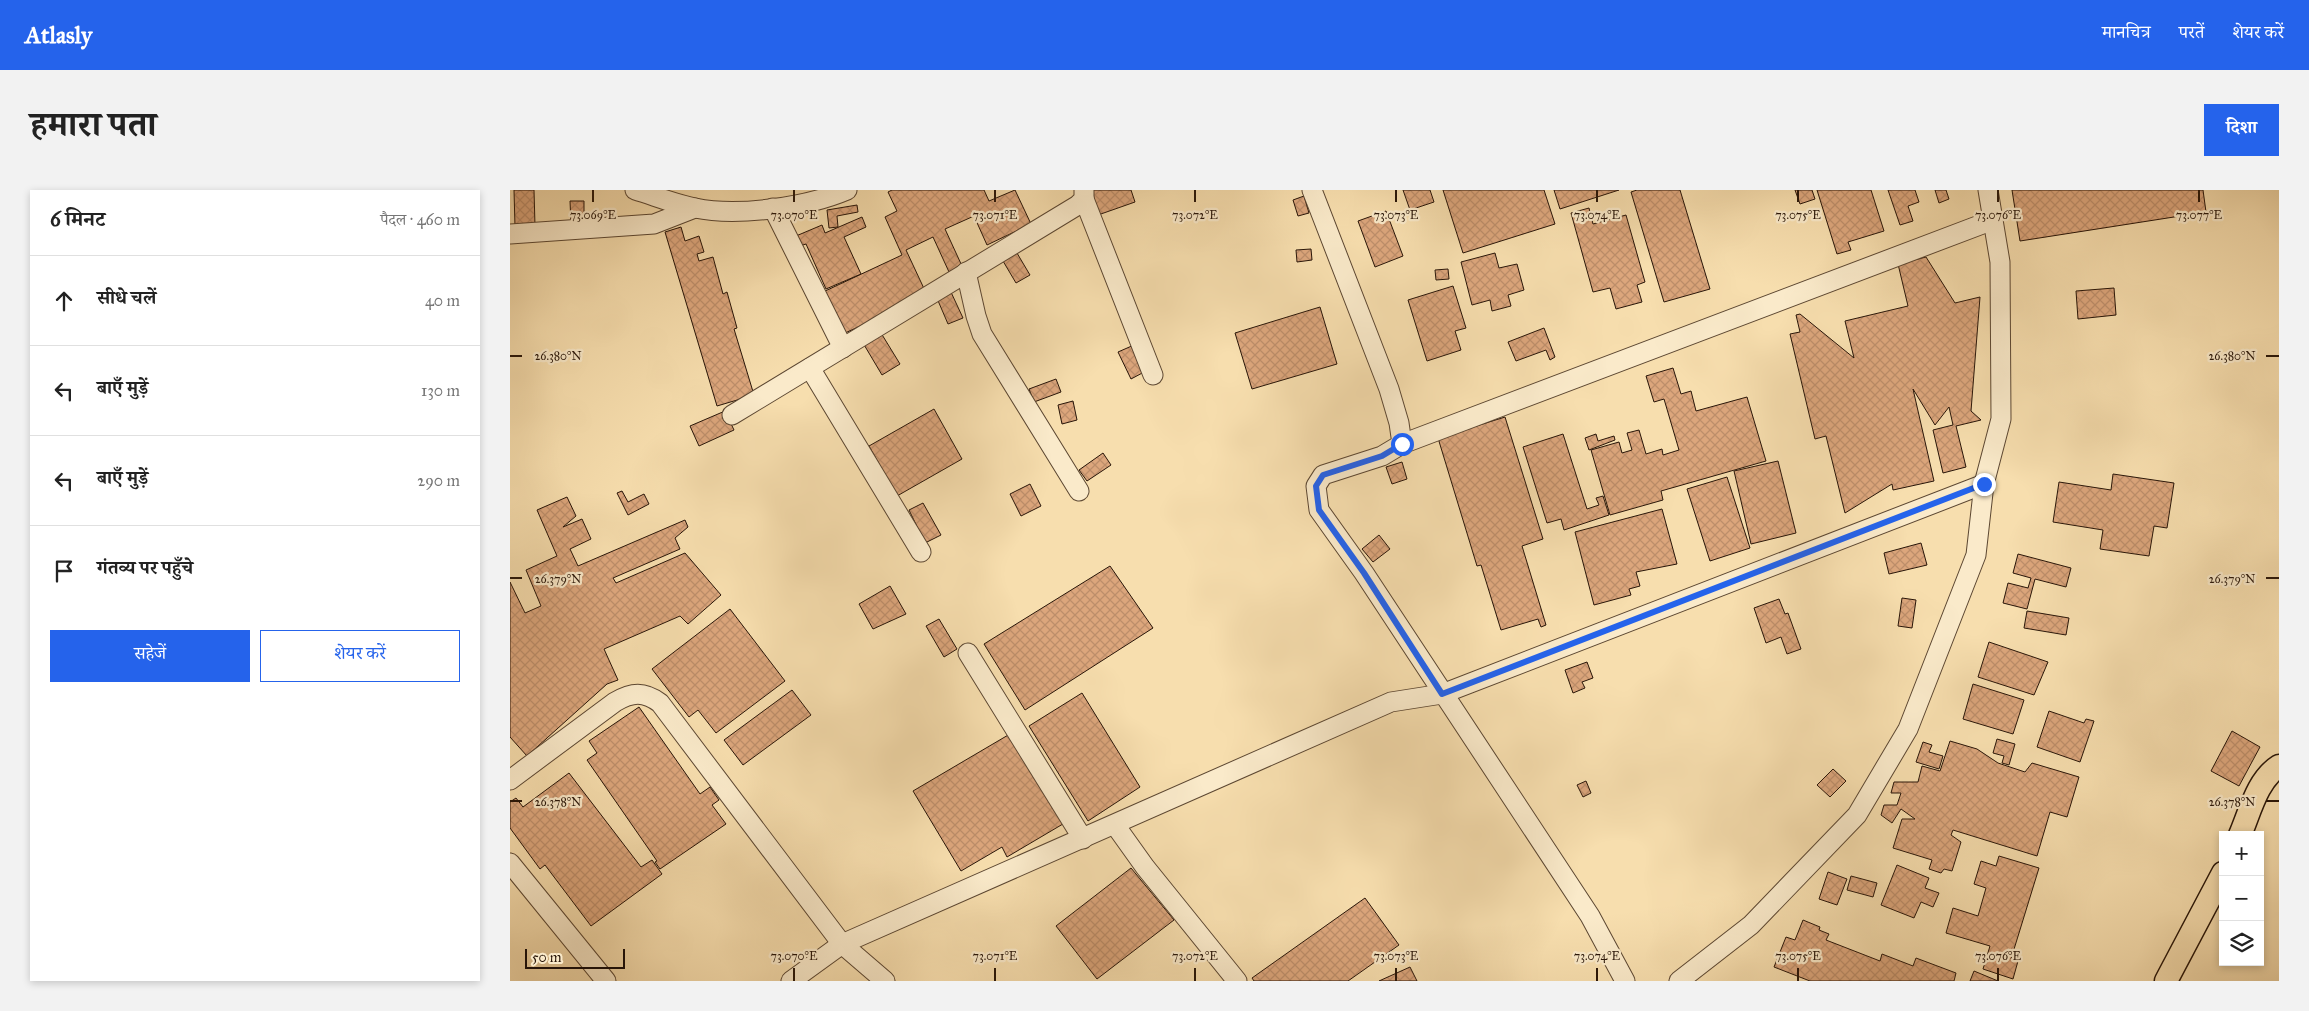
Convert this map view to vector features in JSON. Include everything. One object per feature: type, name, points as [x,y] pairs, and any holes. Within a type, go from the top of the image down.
[{"type":"main road","points":[[2242,831],[2262,785],[2269,773],[2279,766]]},
{"type":"main road","points":[[2166,981],[2221,876]]},
{"type":"street","points":[[635,190],[695,208],[726,210],[782,208],[847,190]]},
{"type":"street","points":[[1312,190],[1389,389],[1399,423],[1402,444]]},
{"type":"street","points":[[1679,981],[1751,925],[1857,815],[1908,730],[1976,556],[1984,484],[2001,419],[2000,262],[1988,190]]},
{"type":"street","points":[[732,415],[966,272],[1084,195],[1153,375]]},
{"type":"street","points":[[510,234],[654,224],[695,208]]},
{"type":"street","points":[[773,208],[843,348]]},
{"type":"street","points":[[1625,981],[1590,916],[1364,573],[1319,510],[1316,486],[1323,475],[1382,456],[1402,444],[1993,220]]},
{"type":"street","points":[[966,272],[982,334],[1079,491]]},
{"type":"street","points":[[810,368],[921,552]]},
{"type":"street","points":[[791,981],[842,944],[1391,702],[1442,694],[1984,484]]},
{"type":"street","points":[[968,653],[1083,839]]},
{"type":"street","points":[[510,780],[626,695],[638,693],[651,697],[660,703],[842,944],[885,981]]},
{"type":"street","points":[[1115,825],[1145,867],[1237,981]]},
{"type":"street","points":[[510,863],[606,981]]},
{"type":"building","points":[[514,190],[534,190],[535,226],[515,227]]},
{"type":"building","points":[[892,190],[984,190],[989,201],[1015,190],[1031,224],[987,245],[974,216],[945,229],[962,266],[949,272],[933,237],[906,250],[927,295],[843,334],[823,292],[902,255],[885,217],[897,211],[888,192]]},
{"type":"building","points":[[1089,190],[1131,190],[1135,202],[1098,215]]},
{"type":"building","points":[[1403,190],[1430,190],[1434,202],[1410,210]]},
{"type":"building","points":[[1443,190],[1544,190],[1555,224],[1463,253]]},
{"type":"building","points":[[1554,190],[1619,190],[1560,209]]},
{"type":"building","points":[[1637,190],[1680,190],[1710,289],[1664,302],[1631,192]]},
{"type":"building","points":[[1795,190],[1812,190],[1815,199],[1800,204]]},
{"type":"building","points":[[1817,190],[1871,190],[1884,231],[1848,242],[1851,250],[1837,254]]},
{"type":"building","points":[[1888,190],[1915,190],[1919,202],[1908,206],[1913,221],[1900,225]]},
{"type":"building","points":[[1935,190],[1946,190],[1949,199],[1939,203]]},
{"type":"building","points":[[2012,190],[2203,190],[2206,212],[2020,241]]},
{"type":"building","points":[[1304,196],[1309,213],[1298,216],[1293,200]]},
{"type":"building","points":[[570,201],[584,201],[584,224],[571,224]]},
{"type":"building","points":[[857,205],[858,212],[837,216],[838,227],[829,228],[827,210]]},
{"type":"building","points":[[1589,208],[1593,224],[1626,215],[1645,282],[1637,285],[1642,302],[1616,309],[1610,288],[1593,292],[1571,213]]},
{"type":"building","points":[[1386,211],[1403,256],[1375,267],[1358,221]]},
{"type":"building","points":[[862,217],[866,227],[844,237],[861,274],[826,289],[806,244],[800,246],[796,236],[822,225],[825,233]]},
{"type":"building","points":[[681,227],[685,241],[699,236],[704,252],[697,254],[699,261],[713,257],[723,294],[727,292],[737,328],[734,329],[754,395],[717,406],[665,232]]},
{"type":"building","points":[[1014,248],[1030,275],[1016,283],[1000,256]]},
{"type":"building","points":[[1311,249],[1312,260],[1297,262],[1296,250]]},
{"type":"building","points":[[1495,253],[1499,268],[1517,264],[1524,290],[1508,295],[1511,306],[1492,311],[1490,300],[1472,305],[1461,262]]},
{"type":"building","points":[[1926,257],[1955,303],[1980,297],[1971,411],[1981,420],[1956,426],[1966,467],[1943,473],[1933,430],[1953,425],[1949,407],[1935,425],[1913,389],[1934,481],[1893,490],[1892,484],[1845,513],[1826,436],[1815,439],[1790,334],[1800,332],[1796,315],[1800,314],[1854,358],[1845,321],[1908,306],[1898,264]]},
{"type":"building","points":[[1448,269],[1449,279],[1436,280],[1435,270]]},
{"type":"building","points":[[1453,286],[1466,328],[1455,331],[1461,350],[1427,361],[1408,300]]},
{"type":"building","points":[[2114,288],[2116,315],[2078,319],[2076,291]]},
{"type":"building","points":[[950,290],[963,318],[948,324],[936,296]]},
{"type":"building","points":[[1320,307],[1337,364],[1252,389],[1235,333]]},
{"type":"building","points":[[1544,328],[1555,357],[1550,360],[1546,350],[1516,361],[1508,342]]},
{"type":"building","points":[[881,333],[900,364],[882,375],[863,343]]},
{"type":"building","points":[[1134,345],[1146,371],[1131,379],[1118,352]]},
{"type":"building","points":[[1673,368],[1681,394],[1691,391],[1696,411],[1747,397],[1766,461],[1661,491],[1663,500],[1610,515],[1591,450],[1619,442],[1622,453],[1632,450],[1627,433],[1639,430],[1646,454],[1662,449],[1663,455],[1679,450],[1664,399],[1654,402],[1646,376]]},
{"type":"building","points":[[1056,379],[1061,392],[1034,402],[1029,389]]},
{"type":"building","points":[[1073,401],[1077,420],[1062,424],[1058,405]]},
{"type":"building","points":[[934,409],[962,459],[897,496],[869,446]]},
{"type":"building","points":[[725,411],[734,430],[699,446],[690,426]]},
{"type":"building","points":[[1505,417],[1543,539],[1522,546],[1546,625],[1541,627],[1538,619],[1501,630],[1481,565],[1477,566],[1438,438]]},
{"type":"building","points":[[1563,434],[1587,509],[1599,505],[1596,498],[1603,496],[1609,515],[1564,530],[1561,519],[1547,523],[1523,447]]},
{"type":"building","points":[[1596,434],[1598,441],[1614,436],[1615,440],[1589,450],[1585,438]]},
{"type":"building","points":[[1103,453],[1111,465],[1087,481],[1079,470]]},
{"type":"building","points":[[1778,461],[1796,533],[1751,544],[1734,471]]},
{"type":"building","points":[[1402,462],[1407,479],[1392,484],[1386,467]]},
{"type":"building","points":[[2113,474],[2174,483],[2167,528],[2154,526],[2149,556],[2100,549],[2103,530],[2053,522],[2059,482],[2111,490]]},
{"type":"building","points":[[1727,477],[1750,548],[1710,561],[1687,489]]},
{"type":"building","points":[[1030,484],[1041,506],[1021,516],[1010,494]]},
{"type":"building","points":[[622,491],[628,502],[644,494],[649,504],[628,515],[617,493]]},
{"type":"building","points":[[567,497],[576,516],[563,527],[582,519],[591,539],[570,549],[578,566],[685,520],[688,527],[675,538],[680,549],[613,578],[616,583],[685,553],[721,595],[688,624],[680,616],[604,649],[618,680],[607,684],[527,756],[510,737],[510,582],[525,613],[541,606],[526,570],[557,556],[537,510]]},
{"type":"building","points":[[923,503],[941,535],[925,543],[909,510]]},
{"type":"building","points":[[1662,509],[1677,564],[1636,572],[1640,586],[1629,589],[1631,595],[1594,605],[1575,532]]},
{"type":"building","points":[[1379,535],[1390,549],[1373,562],[1362,549]]},
{"type":"building","points":[[1921,543],[1927,565],[1889,574],[1884,553]]},
{"type":"building","points":[[2018,554],[2071,568],[2066,587],[2035,579],[2027,609],[2003,603],[2008,583],[2028,588],[2031,578],[2013,573]]},
{"type":"building","points":[[1110,566],[1153,628],[1025,710],[984,644]]},
{"type":"building","points":[[890,586],[906,614],[873,629],[859,604]]},
{"type":"building","points":[[1902,598],[1916,600],[1912,628],[1898,626]]},
{"type":"building","points":[[1779,599],[1785,614],[1788,613],[1801,649],[1787,654],[1781,637],[1766,643],[1754,608]]},
{"type":"building","points":[[730,609],[785,681],[716,733],[698,710],[689,717],[652,669]]},
{"type":"building","points":[[2027,611],[2069,618],[2066,635],[2024,628]]},
{"type":"building","points":[[939,619],[957,649],[944,657],[926,626]]},
{"type":"building","points":[[1989,642],[2048,662],[2034,695],[1978,677]]},
{"type":"building","points":[[1587,662],[1593,678],[1582,682],[1585,688],[1573,693],[1565,670]]},
{"type":"building","points":[[1973,684],[2024,700],[2013,734],[1963,719]]},
{"type":"building","points":[[792,690],[811,715],[743,765],[724,740]]},
{"type":"building","points":[[1082,693],[1140,787],[1088,821],[1029,726]]},
{"type":"building","points":[[639,707],[700,794],[710,787],[719,800],[712,805],[726,824],[660,869],[655,862],[657,861],[587,760],[597,753],[589,741]]},
{"type":"building","points":[[2049,711],[2084,723],[2086,719],[2094,721],[2080,762],[2037,747]]},
{"type":"building","points":[[1015,731],[1068,821],[1007,857],[1002,847],[961,871],[913,791]]},
{"type":"building","points":[[2232,731],[2260,747],[2239,786],[2211,771]]},
{"type":"building","points":[[1997,739],[2015,744],[2009,765],[2002,763],[2004,756],[1993,753]]},
{"type":"building","points":[[1950,741],[1977,749],[1998,763],[2025,772],[2032,763],[2079,777],[2067,817],[2050,812],[2037,856],[1953,830],[1951,835],[1961,842],[1952,871],[1944,869],[1941,873],[1929,869],[1932,860],[1893,848],[1902,819],[1915,819],[1901,809],[1892,823],[1881,815],[1884,805],[1897,805],[1901,793],[1891,793],[1894,782],[1918,782],[1922,766],[1940,771]]},
{"type":"building","points":[[1923,742],[1932,745],[1929,752],[1943,756],[1939,769],[1916,762]]},
{"type":"building","points":[[1833,769],[1846,781],[1830,797],[1817,785]]},
{"type":"building","points":[[569,773],[641,867],[652,860],[662,874],[591,926],[545,865],[540,869],[510,828],[510,802],[516,798],[523,807]]},
{"type":"building","points":[[1586,781],[1591,793],[1583,797],[1577,785]]},
{"type":"building","points":[[1999,856],[2039,868],[2011,959],[2018,961],[2013,979],[1983,969],[1990,946],[1946,933],[1953,908],[1978,916],[1986,888],[1974,884],[1981,861],[1996,866]]},
{"type":"building","points":[[1897,865],[1929,878],[1925,888],[1939,893],[1933,907],[1921,902],[1914,918],[1881,905]]},
{"type":"building","points":[[1131,868],[1174,920],[1097,979],[1056,926]]},
{"type":"building","points":[[1828,872],[1847,879],[1837,905],[1819,899]]},
{"type":"building","points":[[1851,876],[1877,883],[1873,897],[1847,890]]},
{"type":"building","points":[[1365,898],[1399,945],[1348,981],[1254,981],[1252,978]]},
{"type":"building","points":[[1803,920],[1820,927],[1819,930],[1829,934],[1826,940],[1880,961],[1882,954],[1913,966],[1916,958],[1956,973],[1954,981],[1810,981],[1774,967],[1786,937],[1795,940]]},
{"type":"building","points":[[1410,967],[1417,981],[1379,981]]},
{"type":"building","points":[[1974,971],[1998,981],[1970,981]]},
{"type":"route","points":[[1402,444],[1382,456],[1323,475],[1316,486],[1319,510],[1364,573],[1442,694],[1984,484]]}]
